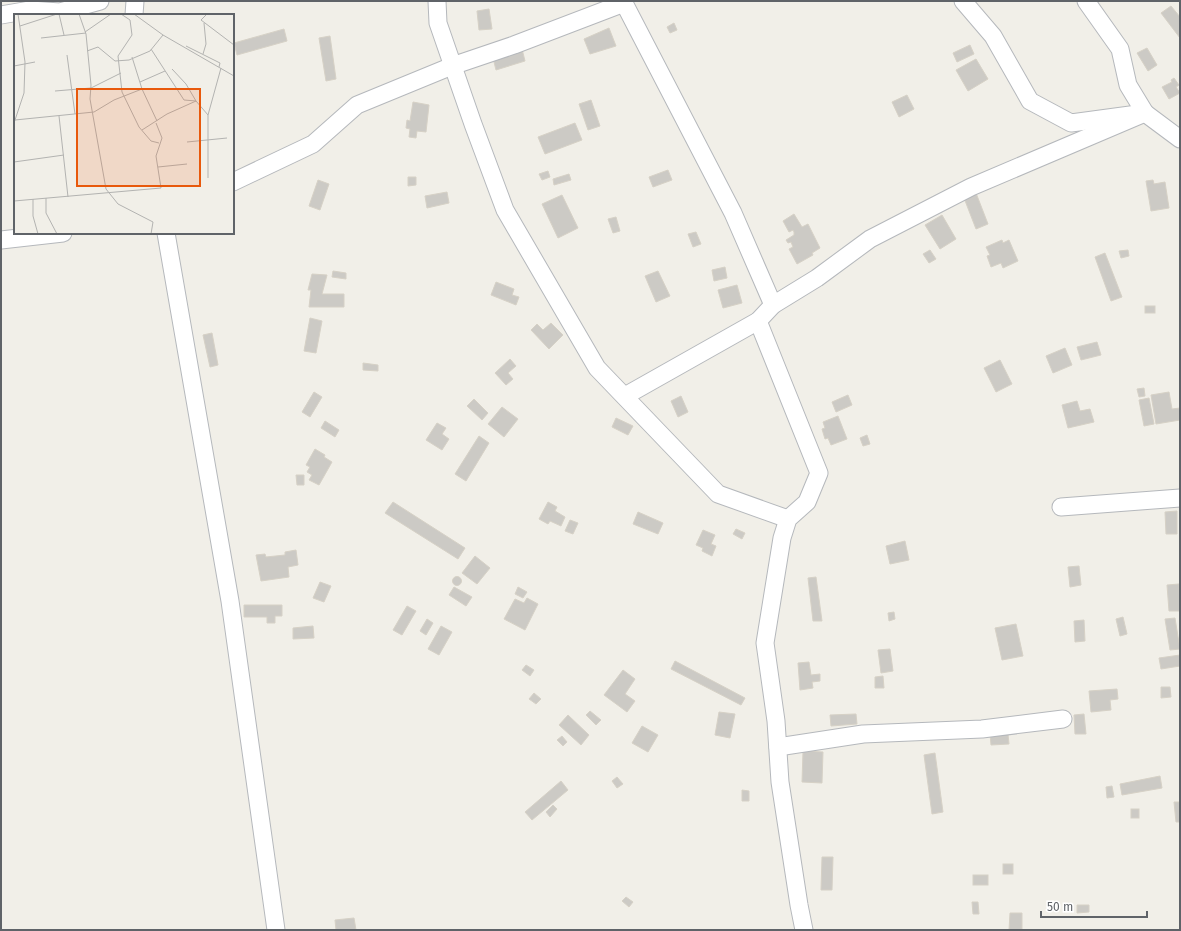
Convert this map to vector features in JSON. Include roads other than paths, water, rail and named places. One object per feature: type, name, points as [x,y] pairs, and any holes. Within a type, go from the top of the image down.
[{"type":"street","points":[[1,15],[30,10],[60,12],[100,1]]},
{"type":"street","points":[[134,14],[135,1]]},
{"type":"street","points":[[437,1],[438,23],[452,66],[505,210],[598,368],[718,494],[788,519]]},
{"type":"street","points":[[963,1],[993,36],[1030,101],[1071,123],[1145,113]]},
{"type":"street","points":[[1086,1],[1120,50],[1128,85],[1145,113],[1180,139]]},
{"type":"street","points":[[234,182],[312,144],[357,105],[452,66],[514,45],[623,2],[733,213],[773,305]]},
{"type":"street","points":[[625,396],[758,321],[773,305],[817,278],[870,239],[970,187],[1145,113]]},
{"type":"street","points":[[1,240],[54,234]]},
{"type":"street","points":[[166,234],[230,601],[276,930]]},
{"type":"street","points":[[758,321],[819,473],[807,502],[788,519],[782,538],[765,644],[778,747],[780,782],[804,930]]},
{"type":"street","points":[[1061,507],[1180,498]]},
{"type":"street","points":[[778,747],[863,734],[982,729],[1063,719]]}]
